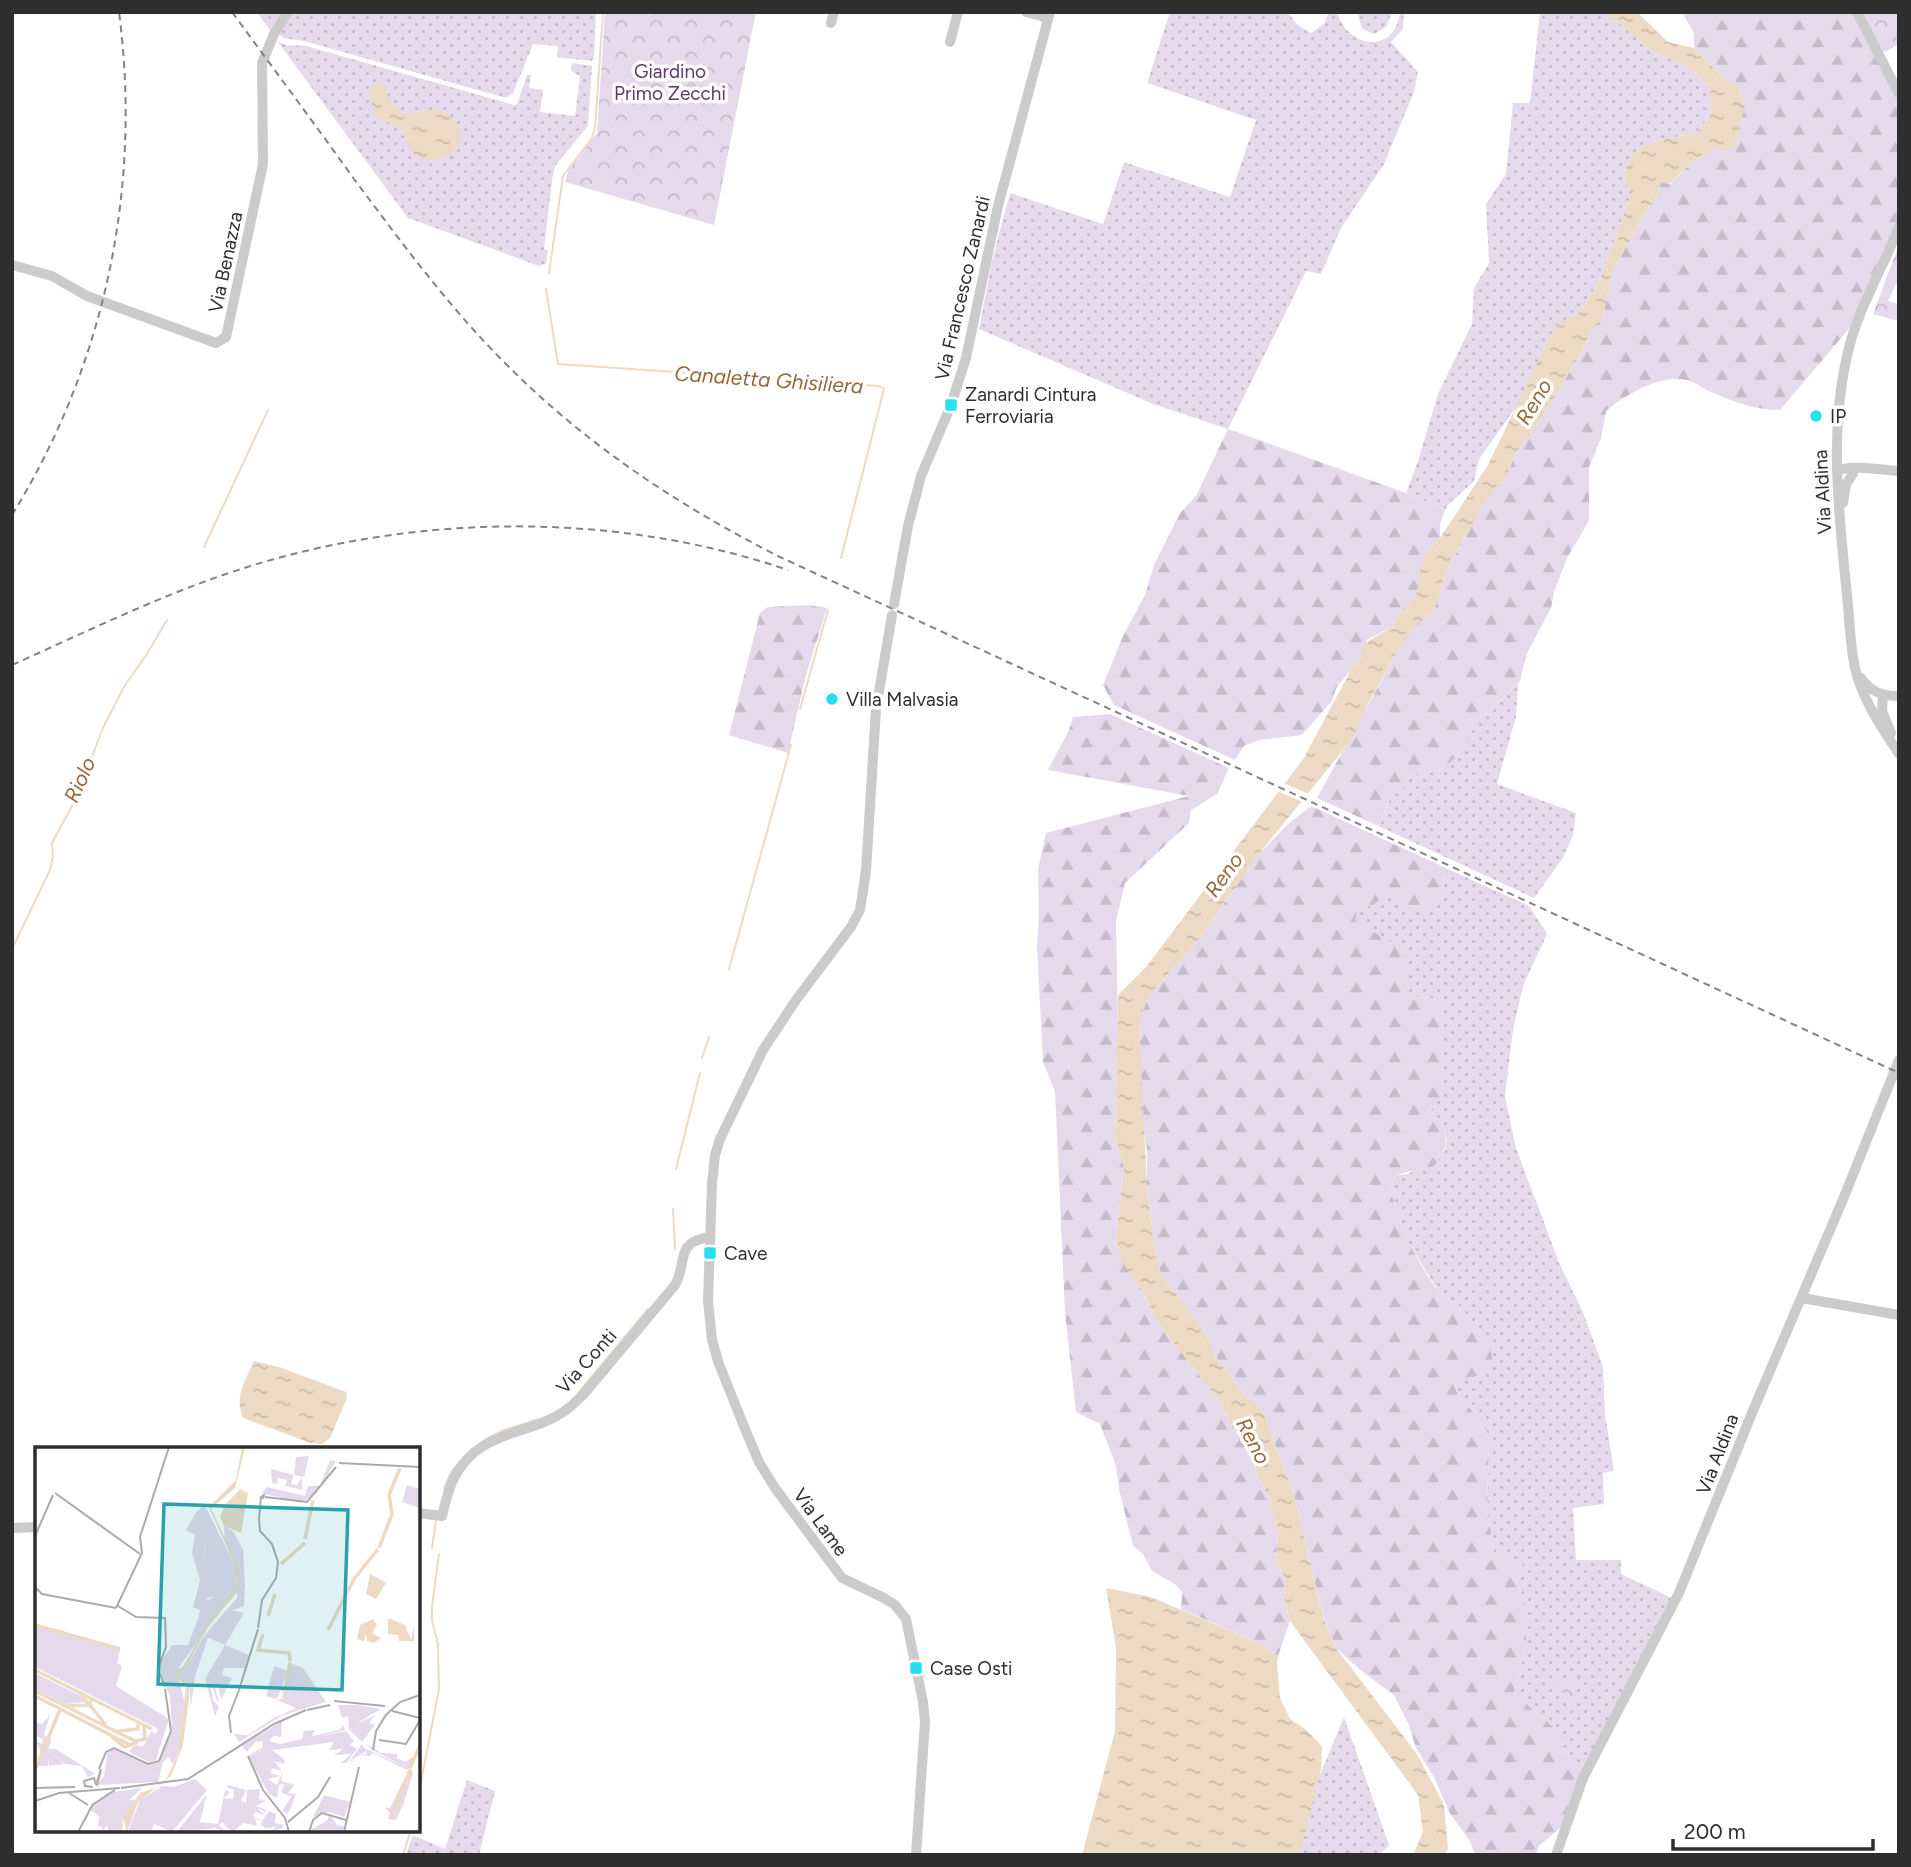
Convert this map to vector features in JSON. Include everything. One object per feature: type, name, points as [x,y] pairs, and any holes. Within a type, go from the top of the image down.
[{"type":"street","name":"Via Benazza","points":[[12,265],[52,276],[87,296],[138,316],[216,343],[223,341],[263,164],[262,63],[274,34],[288,12]]},
{"type":"street","points":[[950,42],[958,12]]},
{"type":"street","name":"Via Francesco Zanardi","points":[[894,604],[908,526],[921,476],[963,370],[998,206],[1049,15],[1026,12]]},
{"type":"street","points":[[1859,15],[1899,94]]},
{"type":"street","name":"Via Aldina","points":[[1899,227],[1867,298],[1847,354],[1837,438],[1841,528],[1854,662],[1863,692],[1899,754]]},
{"type":"street","points":[[1837,438],[1841,452],[1853,470]]},
{"type":"street","points":[[1841,528],[1845,489],[1853,470]]},
{"type":"street","points":[[1837,471],[1899,471]]},
{"type":"street","points":[[710,1237],[715,1155],[729,1118],[763,1051],[796,1000],[851,927],[860,910],[866,870],[876,709],[892,615]]},
{"type":"street","points":[[1854,662],[1865,684],[1883,695],[1899,698],[1887,712],[1886,721]]},
{"type":"street","name":"Via Aldina","points":[[1883,695],[1881,707],[1899,754]]},
{"type":"street","name":"Via Aldina","points":[[1556,1855],[1583,1779],[1679,1594],[1899,1060]]},
{"type":"street","name":"Via Lame","points":[[710,1237],[708,1301],[712,1340],[759,1462],[775,1488],[842,1578],[895,1605],[906,1619],[925,1721],[916,1855]]},
{"type":"street","name":"Via Conti","points":[[420,1513],[442,1516],[453,1480],[463,1464],[482,1447],[500,1435],[542,1422],[566,1410],[583,1395],[676,1285],[682,1254],[690,1244],[710,1237]]},
{"type":"street","points":[[1802,1298],[1899,1315]]},
{"type":"street","points":[[12,1528],[35,1527]]},
{"type":"green space","points":[[257,12],[284,12],[272,33]]},
{"type":"green space","points":[[293,12],[596,12],[594,56],[592,61],[557,57],[558,46],[533,44],[513,93],[506,98],[304,41],[284,38],[279,34]]},
{"type":"green space","name":"Giardino Primo Zecchi","points":[[605,12],[650,15],[651,12],[756,12],[714,225],[565,182],[568,171],[597,133]]},
{"type":"green space","points":[[1170,12],[1288,12],[1296,24],[1311,33],[1324,24],[1329,12],[1337,12],[1351,34],[1360,40],[1371,42],[1381,41],[1390,35],[1400,12],[1404,12],[1403,29],[1391,42],[1418,72],[1414,92],[1384,164],[1341,228],[1321,274],[1306,271],[1228,429],[1153,404],[979,329],[992,261],[1010,193],[1103,224],[1124,162],[1230,197],[1256,120],[1147,83]]},
{"type":"green space","points":[[1357,12],[1392,12],[1386,27],[1374,34],[1362,29]]},
{"type":"green space","points":[[1540,12],[1606,12],[1654,53],[1684,64],[1710,86],[1711,113],[1698,133],[1663,139],[1624,170],[1630,197],[1600,280],[1580,312],[1556,325],[1521,400],[1479,459],[1474,481],[1445,510],[1406,493],[1438,394],[1472,324],[1474,288],[1489,263],[1486,204],[1506,174],[1513,103],[1530,103]]},
{"type":"green space","points":[[1682,12],[1856,12],[1899,90],[1899,231],[1870,304],[1780,410],[1745,405],[1689,381],[1676,379],[1643,387],[1606,411],[1601,438],[1589,467],[1589,521],[1567,558],[1551,608],[1526,655],[1520,681],[1472,724],[1466,742],[1455,758],[1440,770],[1424,774],[1411,773],[1403,789],[1391,797],[1378,826],[1317,798],[1399,649],[1439,598],[1446,571],[1484,503],[1506,478],[1514,456],[1548,408],[1586,344],[1590,331],[1601,324],[1613,271],[1649,206],[1654,203],[1661,182],[1670,184],[1690,164],[1719,145],[1745,106],[1737,86],[1725,79],[1694,48],[1694,33]]},
{"type":"green space","points":[[1863,12],[1899,12],[1899,44],[1885,52],[1880,50]]},
{"type":"green space","points":[[278,42],[306,46],[514,105],[517,104],[527,75],[531,75],[529,88],[543,90],[540,112],[575,116],[580,76],[571,71],[572,63],[592,66],[588,126],[555,166],[544,249],[548,250],[546,264],[539,266],[408,218]]},
{"type":"green space","points":[[1899,245],[1899,278],[1888,301],[1899,304],[1899,321],[1873,314]]},
{"type":"green space","points":[[1228,429],[1406,493],[1445,510],[1440,524],[1440,538],[1427,551],[1416,597],[1399,613],[1393,626],[1367,640],[1362,656],[1336,688],[1332,701],[1302,735],[1259,740],[1244,746],[1235,760],[1114,705],[1103,685],[1123,636],[1145,595],[1154,565],[1180,513],[1196,496]]},
{"type":"green space","points":[[809,605],[827,608],[806,675],[788,753],[729,735],[760,613],[768,607]]},
{"type":"green space","points":[[1518,683],[1516,717],[1497,784],[1576,813],[1573,836],[1562,859],[1534,898],[1378,826],[1391,797],[1403,789],[1411,773],[1424,774],[1440,770],[1455,758],[1466,742],[1472,724]]},
{"type":"green space","points":[[1110,714],[1229,768],[1217,794],[1191,810],[1189,823],[1125,883],[1116,921],[1118,1028],[1115,1138],[1124,1167],[1116,1239],[1157,1321],[1220,1402],[1232,1427],[1246,1443],[1254,1460],[1257,1476],[1269,1497],[1278,1532],[1276,1563],[1285,1577],[1284,1598],[1290,1621],[1278,1656],[1259,1643],[1181,1609],[1182,1592],[1175,1584],[1152,1571],[1143,1554],[1133,1546],[1116,1466],[1100,1424],[1076,1412],[1065,1312],[1055,1091],[1043,1062],[1037,946],[1038,869],[1046,833],[1189,796],[1048,770],[1073,717]]},
{"type":"green space","points":[[1311,806],[1446,868],[1441,902],[1433,911],[1422,913],[1386,895],[1373,905],[1359,909],[1354,921],[1396,945],[1408,956],[1407,977],[1401,996],[1431,998],[1444,1006],[1442,1100],[1431,1103],[1433,1117],[1442,1122],[1446,1146],[1434,1166],[1395,1175],[1390,1190],[1408,1242],[1427,1275],[1441,1295],[1458,1304],[1490,1342],[1492,1361],[1485,1374],[1454,1380],[1458,1397],[1486,1425],[1489,1444],[1487,1509],[1494,1553],[1524,1561],[1516,1580],[1526,1605],[1526,1644],[1514,1693],[1552,1726],[1572,1763],[1585,1775],[1567,1822],[1539,1846],[1536,1855],[1475,1855],[1470,1841],[1449,1812],[1434,1777],[1416,1748],[1408,1723],[1394,1695],[1336,1648],[1323,1616],[1294,1495],[1261,1407],[1244,1395],[1216,1357],[1206,1334],[1161,1275],[1154,1244],[1147,1185],[1140,1062],[1139,1024],[1147,999],[1202,935],[1258,855],[1287,825]]},
{"type":"green space","points":[[1446,868],[1529,906],[1547,934],[1523,986],[1513,1030],[1505,1096],[1516,1148],[1560,1265],[1582,1310],[1603,1367],[1605,1414],[1614,1471],[1603,1473],[1604,1504],[1573,1508],[1576,1560],[1621,1560],[1621,1574],[1676,1600],[1585,1775],[1572,1763],[1552,1726],[1514,1693],[1526,1644],[1526,1605],[1516,1580],[1494,1553],[1487,1509],[1489,1444],[1486,1426],[1458,1397],[1454,1379],[1458,1304],[1441,1295],[1408,1242],[1390,1190],[1395,1175],[1408,1174],[1445,1151],[1447,1139],[1442,1122],[1433,1117],[1431,1103],[1444,1079],[1444,1006],[1431,998],[1400,996],[1407,977],[1354,921],[1359,909],[1373,905],[1386,894],[1410,907],[1441,902]]},
{"type":"green space","points":[[1580,1678],[1571,1711],[1566,1710],[1567,1697],[1556,1686],[1557,1680]]},
{"type":"green space","points":[[1344,1717],[1389,1845],[1379,1855],[1287,1855]]},
{"type":"green space","points":[[467,1780],[495,1791],[479,1855],[406,1855],[413,1835],[445,1849]]},
{"type":"water","name":"Reno","points":[[1606,12],[1637,12],[1668,42],[1694,48],[1725,79],[1737,85],[1745,106],[1735,146],[1724,152],[1719,146],[1690,164],[1669,184],[1661,182],[1654,203],[1649,206],[1613,271],[1601,324],[1590,331],[1586,344],[1548,408],[1514,456],[1506,478],[1484,503],[1446,571],[1433,611],[1417,625],[1399,649],[1352,739],[1258,855],[1202,935],[1147,999],[1139,1024],[1147,1185],[1154,1244],[1161,1274],[1206,1334],[1216,1357],[1244,1395],[1261,1407],[1294,1495],[1323,1617],[1336,1648],[1417,1754],[1444,1805],[1448,1849],[1445,1855],[1413,1855],[1423,1832],[1418,1795],[1290,1621],[1284,1598],[1285,1577],[1276,1563],[1278,1532],[1269,1497],[1257,1476],[1254,1460],[1246,1443],[1232,1427],[1220,1402],[1157,1321],[1145,1296],[1121,1260],[1116,1239],[1124,1167],[1115,1138],[1118,995],[1146,967],[1304,758],[1352,668],[1362,656],[1362,645],[1393,626],[1399,613],[1416,597],[1421,565],[1427,551],[1440,538],[1488,465],[1556,324],[1580,312],[1600,280],[1630,197],[1624,171],[1637,149],[1663,139],[1698,133],[1711,113],[1710,86],[1684,64],[1654,53]]},
{"type":"water","points":[[379,83],[384,84],[391,102],[399,111],[408,114],[435,110],[445,112],[454,120],[460,138],[452,153],[435,160],[415,156],[401,129],[377,117],[369,88]]},
{"type":"water","points":[[254,1361],[279,1367],[346,1392],[347,1398],[330,1438],[322,1444],[311,1443],[243,1418],[240,1396]]},
{"type":"water","points":[[1106,1588],[1151,1597],[1259,1643],[1278,1656],[1280,1698],[1290,1719],[1322,1746],[1321,1770],[1302,1846],[1297,1855],[1082,1855],[1115,1731],[1116,1648]]},
{"type":"pier","points":[[1281,782],[1311,795],[1305,803],[1275,790]]},
{"type":"waterway","name":"Canaletta Ghisiliera","points":[[549,273],[563,176],[592,138],[595,128],[603,12]]},
{"type":"waterway","name":"Canaletta Ghisiliera","points":[[546,289],[558,364],[879,386],[884,389],[841,558]]},
{"type":"waterway","name":"Riolo","points":[[204,547],[268,410]]},
{"type":"waterway","name":"Canaletta Ghisiliera","points":[[800,709],[828,610]]},
{"type":"waterway","name":"Riolo","points":[[12,949],[50,870],[52,843],[72,806],[80,780],[103,728],[125,685],[167,620]]},
{"type":"waterway","name":"Canaletta Ghisiliera","points":[[729,969],[791,745]]},
{"type":"waterway","name":"Canaletta Ghisiliera","points":[[702,1058],[709,1037]]},
{"type":"waterway","name":"Canaletta Ghisiliera","points":[[676,1169],[700,1073]]},
{"type":"waterway","name":"Canaletta Ghisiliera","points":[[673,1209],[675,1249]]},
{"type":"waterway","name":"Canaletta Ghisiliera","points":[[578,1393],[648,1309]]},
{"type":"waterway","name":"Canaletta Ghisiliera","points":[[488,1438],[539,1419]]},
{"type":"waterway","name":"Canaletta Ghisiliera","points":[[444,1489],[450,1474],[460,1461]]},
{"type":"waterway","name":"Canaletta Ghisiliera","points":[[432,1548],[436,1521]]},
{"type":"waterway","name":"Canaletta Ghisiliera","points":[[420,1787],[439,1689],[438,1644],[432,1621],[439,1554]]},
{"type":"waterway","name":"Canaletta Ghisiliera","points":[[403,1855],[410,1832]]},
{"type":"railway","points":[[12,515],[44,457],[71,397],[93,336],[109,273],[120,209],[125,144],[125,78],[119,12]]},
{"type":"railway","points":[[232,12],[408,250],[484,341],[568,420],[601,447],[670,495],[780,557],[1899,1073]]},
{"type":"railway","points":[[12,665],[212,579],[308,551],[376,537],[445,529],[515,526],[585,529],[654,537],[722,551],[788,570]]},
{"type":"place","name":"Zanardi Cintura Ferroviaria","points":[[951,405]]},
{"type":"place","name":"IP","points":[[1816,416]]},
{"type":"place","name":"Villa Malvasia","points":[[832,699]]},
{"type":"place","name":"Cave","points":[[710,1253]]},
{"type":"place","name":"Case Osti","points":[[916,1668]]}]
